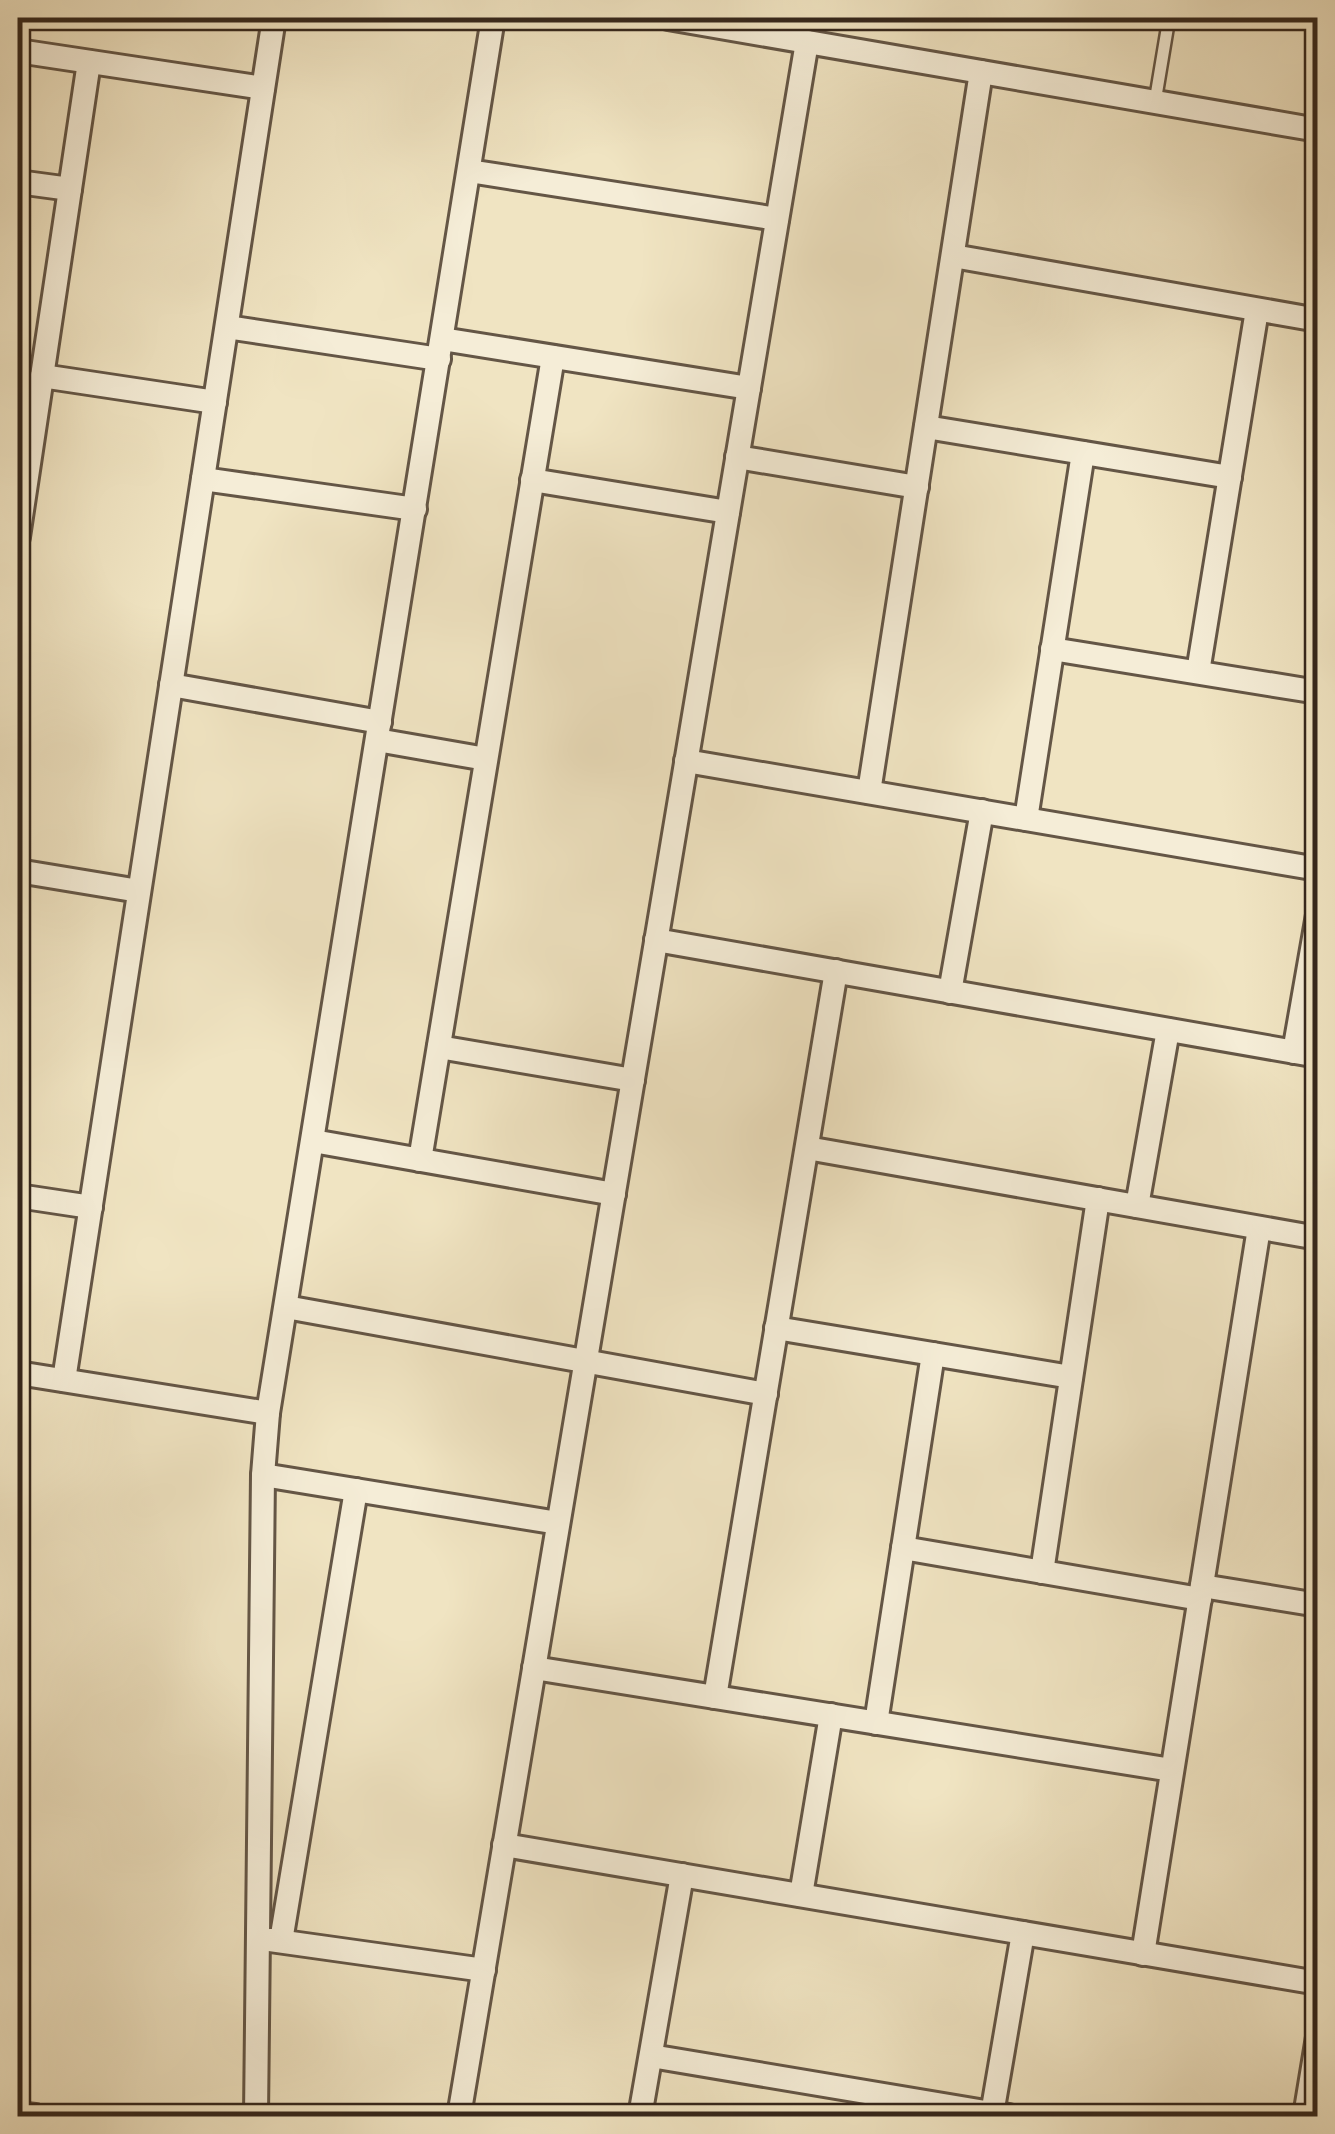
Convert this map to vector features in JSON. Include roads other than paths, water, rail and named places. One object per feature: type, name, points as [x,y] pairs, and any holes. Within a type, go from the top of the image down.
[{"type":"street","points":[[64,1380],[274,18]]},
{"type":"street","points":[[256,2116],[263,1474],[268,1413],[493,18]]},
{"type":"street","points":[[668,18],[1318,130]]},
{"type":"street","points":[[459,2116],[807,42]]},
{"type":"street","points":[[18,50],[264,88]]},
{"type":"street","points":[[18,537],[89,62]]},
{"type":"street","points":[[869,792],[982,72]]},
{"type":"street","points":[[468,171],[777,220]]},
{"type":"street","points":[[18,182],[70,189]]},
{"type":"street","points":[[953,256],[1318,320]]},
{"type":"street","points":[[1198,672],[1258,310]]},
{"type":"street","points":[[226,328],[552,357],[749,388]]},
{"type":"street","points":[[420,1160],[552,357]]},
{"type":"street","points":[[42,376],[215,402]]},
{"type":"street","points":[[926,428],[1230,477]]},
{"type":"street","points":[[1026,819],[1083,453]]},
{"type":"street","points":[[737,456],[917,487]]},
{"type":"street","points":[[203,478],[415,509]]},
{"type":"street","points":[[532,480],[728,512]]},
{"type":"street","points":[[1052,649],[1318,692]]},
{"type":"street","points":[[171,686],[379,731],[486,759]]},
{"type":"street","points":[[686,761],[1318,869]]},
{"type":"street","points":[[950,992],[982,811]]},
{"type":"street","points":[[18,871],[140,891]]},
{"type":"street","points":[[1294,1052],[1318,915]]},
{"type":"street","points":[[656,940],[1318,1056]]},
{"type":"street","points":[[715,1697],[836,971]]},
{"type":"street","points":[[1138,1206],[1168,1030]]},
{"type":"street","points":[[439,1047],[633,1080]]},
{"type":"street","points":[[312,1141],[614,1194]]},
{"type":"street","points":[[806,1148],[1318,1238]]},
{"type":"street","points":[[18,1196],[91,1207]]},
{"type":"street","points":[[1042,1572],[1098,1199]]},
{"type":"street","points":[[1143,1954],[1259,1228]]},
{"type":"street","points":[[286,1307],[766,1394]]},
{"type":"street","points":[[776,1328],[1071,1377]]},
{"type":"street","points":[[876,1723],[934,1354]]},
{"type":"street","points":[[18,1373],[268,1413]]},
{"type":"street","points":[[263,1474],[558,1523]]},
{"type":"street","points":[[281,1942],[356,1490]]},
{"type":"street","points":[[903,1548],[1042,1572],[1318,1605]]},
{"type":"street","points":[[534,1668],[1172,1770]]},
{"type":"street","points":[[801,1895],[831,1716]]},
{"type":"street","points":[[504,1845],[1318,1983]]},
{"type":"street","points":[[640,2116],[682,1875]]},
{"type":"street","points":[[650,2056],[952,2112],[1000,2115],[1023,1933]]},
{"type":"street","points":[[256,1938],[484,1970]]},
{"type":"street","points":[[1305,2116],[1318,2036]]},
{"type":"street","points":[[18,2114],[34,2116]]},
{"type":"lane","points":[[1155,102],[1168,18]]}]
